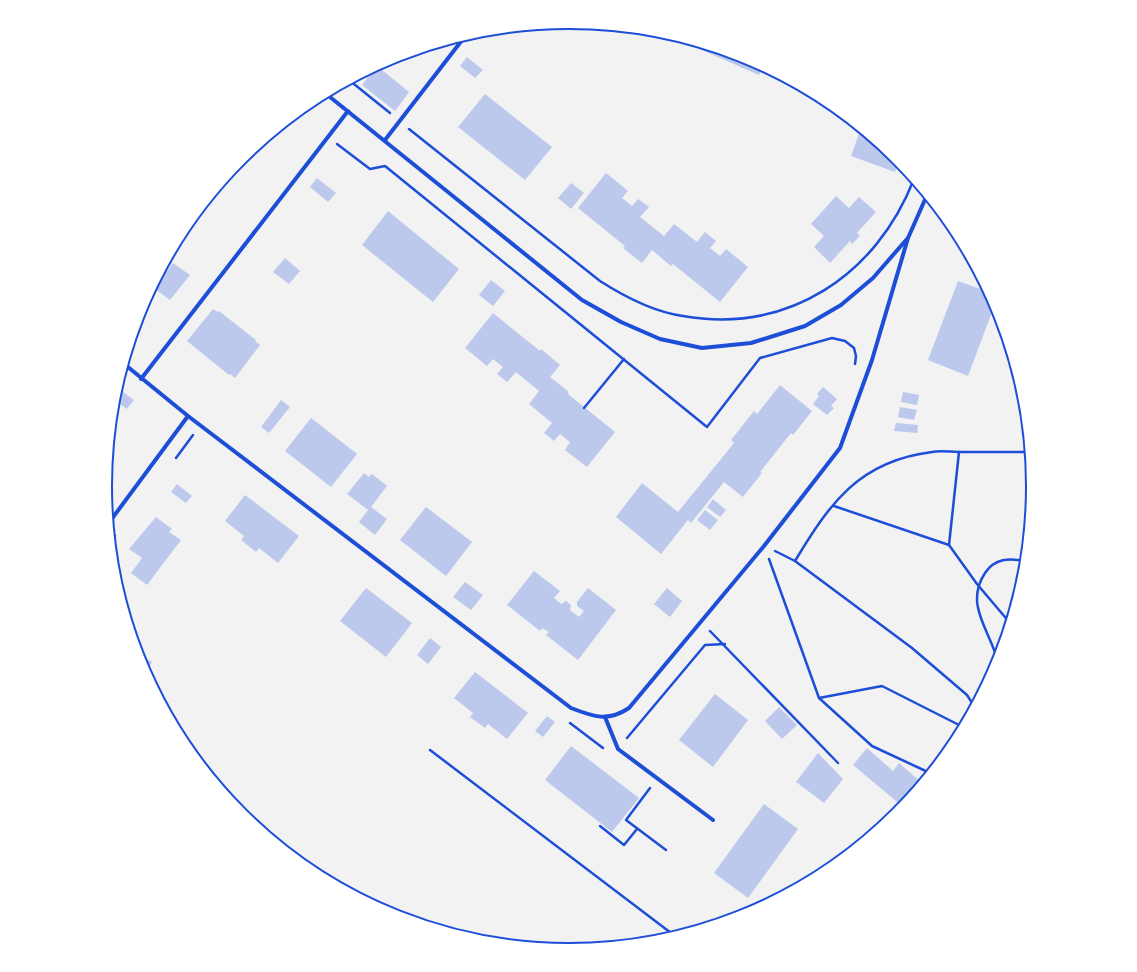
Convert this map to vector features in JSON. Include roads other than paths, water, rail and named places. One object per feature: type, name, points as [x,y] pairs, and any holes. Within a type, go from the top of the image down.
[{"type":"street","points":[[385,140],[459,43]]},
{"type":"street","points":[[330,96],[582,300],[621,322],[660,339],[702,348],[751,343],[805,326],[841,305],[874,278],[908,238]]},
{"type":"street","points":[[141,379],[348,111]]},
{"type":"street","points":[[127,367],[188,416],[571,708],[588,715],[605,717],[618,715],[629,708],[701,622],[764,546],[840,448],[872,360],[908,238],[925,200]]},
{"type":"street","points":[[112,518],[188,416]]},
{"type":"street","points":[[605,717],[618,749],[713,820]]}]
